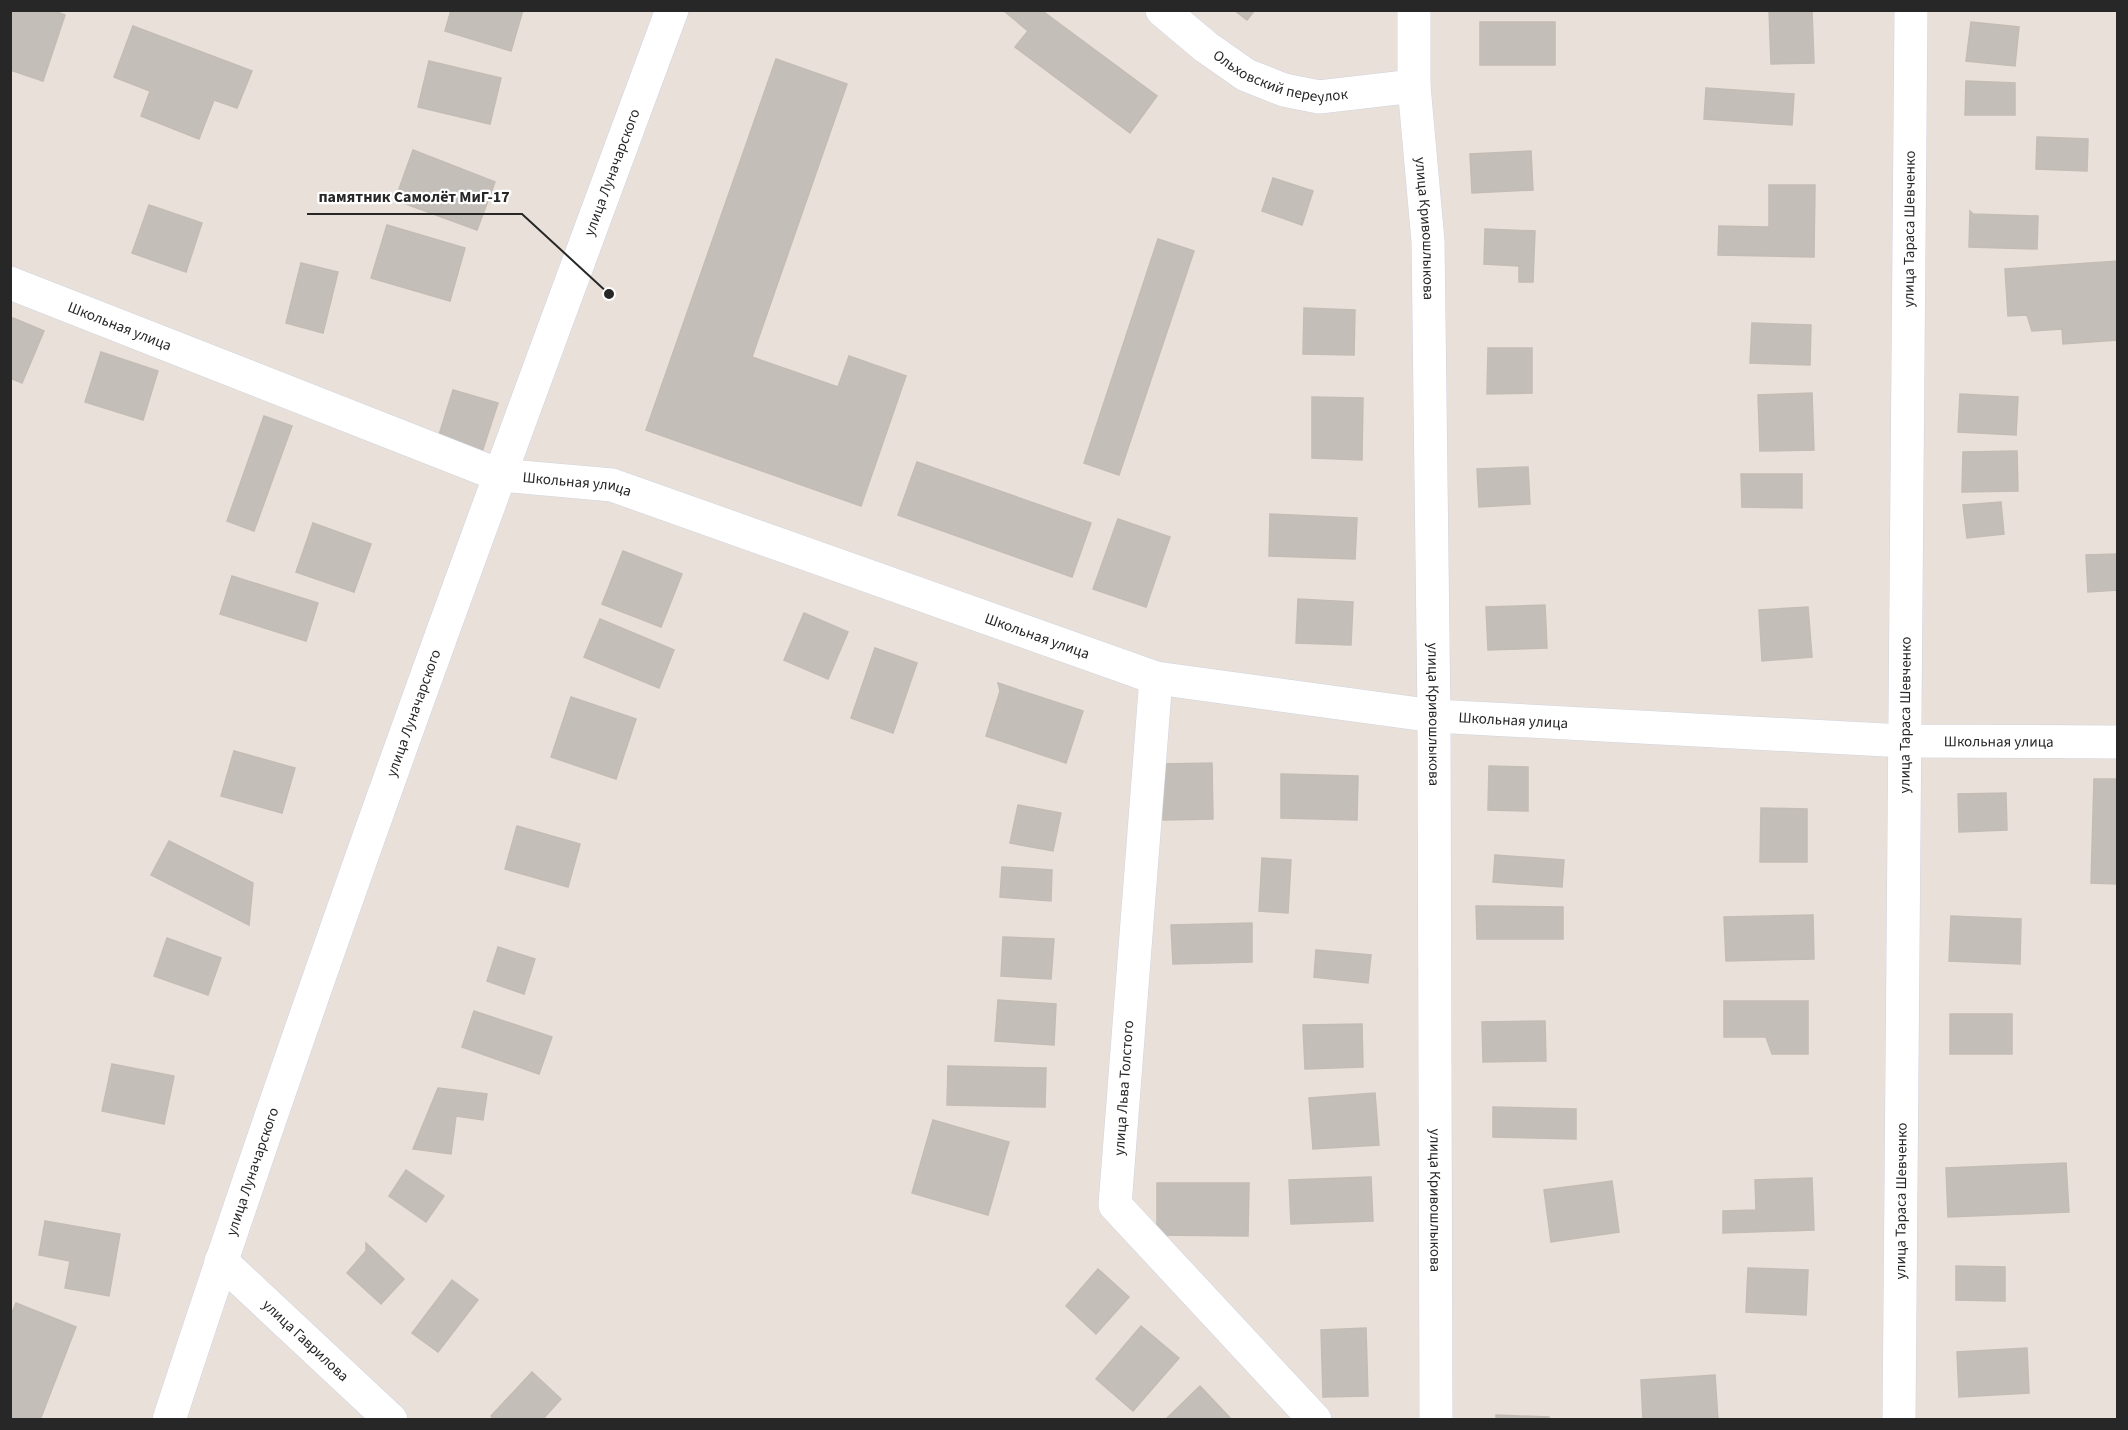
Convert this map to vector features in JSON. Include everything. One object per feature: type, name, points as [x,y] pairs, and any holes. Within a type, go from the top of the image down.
[{"type":"street","name":"улица Луначарского","points":[[169,1419],[221,1261],[499,476],[672,10]]},
{"type":"street","name":"Ольховский переулок","points":[[1162,10],[1206,47],[1246,75],[1284,90],[1319,97],[1414,86]]},
{"type":"street","name":"улица Кривошлыкова","points":[[1414,10],[1414,86],[1428,241],[1434,716],[1436,1419]]},
{"type":"street","name":"улица Тараса Шевченко","points":[[1899,1419],[1911,10]]},
{"type":"street","name":"Школьная улица","points":[[10,283],[499,476],[612,485],[1156,678],[1434,716],[1904,741],[2118,742]]},
{"type":"street","name":"улица Льва Толстого","points":[[1156,678],[1115,1205],[1315,1419]]},
{"type":"street","name":"улица Гаврилова","points":[[221,1261],[391,1419]]},
{"type":"building","points":[[10,10],[51,10],[65,15],[43,81],[10,70]]},
{"type":"building","points":[[451,10],[523,10],[511,51],[445,31]]},
{"type":"building","points":[[1003,10],[1041,10],[1157,96],[1130,133],[1015,47],[1028,31]]},
{"type":"building","points":[[1234,10],[1255,10],[1247,20]]},
{"type":"building","points":[[1769,10],[1812,10],[1814,63],[1771,64]]},
{"type":"building","points":[[1480,22],[1555,22],[1555,65],[1480,65]]},
{"type":"building","points":[[1971,22],[2019,27],[2015,66],[1966,61]]},
{"type":"building","points":[[133,26],[252,71],[237,108],[214,100],[199,139],[141,116],[150,91],[114,77]]},
{"type":"building","points":[[776,59],[847,84],[752,357],[838,387],[849,356],[906,376],[861,506],[646,430]]},
{"type":"building","points":[[429,61],[501,78],[490,124],[418,107]]},
{"type":"building","points":[[1966,81],[2015,83],[2015,115],[1965,115]]},
{"type":"building","points":[[1706,88],[1794,94],[1792,125],[1704,119]]},
{"type":"building","points":[[2037,137],[2088,139],[2087,171],[2036,169]]},
{"type":"building","points":[[413,150],[495,182],[477,230],[395,200]]},
{"type":"building","points":[[1531,151],[1533,190],[1472,193],[1470,154]]},
{"type":"building","points":[[1273,178],[1313,191],[1302,225],[1262,211]]},
{"type":"building","points":[[1769,185],[1815,185],[1814,257],[1718,255],[1719,226],[1769,227]]},
{"type":"building","points":[[149,205],[202,223],[186,272],[132,253]]},
{"type":"building","points":[[1970,211],[1973,214],[2038,216],[2037,249],[1969,247]]},
{"type":"building","points":[[387,225],[465,248],[450,301],[371,278]]},
{"type":"building","points":[[1485,229],[1535,231],[1533,282],[1519,282],[1519,266],[1484,264]]},
{"type":"building","points":[[1158,239],[1194,251],[1119,475],[1084,463]]},
{"type":"building","points":[[2118,261],[2118,340],[2063,344],[2062,329],[2032,331],[2027,315],[2008,316],[2005,269]]},
{"type":"building","points":[[301,263],[338,272],[323,333],[286,323]]},
{"type":"building","points":[[1304,308],[1355,310],[1354,355],[1303,354]]},
{"type":"building","points":[[13,318],[44,331],[22,383],[10,378],[10,325]]},
{"type":"building","points":[[1752,323],[1811,325],[1810,365],[1750,363]]},
{"type":"building","points":[[1488,348],[1532,348],[1532,393],[1487,394]]},
{"type":"building","points":[[101,352],[158,371],[143,420],[85,402]]},
{"type":"building","points":[[453,390],[498,403],[482,452],[438,438]]},
{"type":"building","points":[[1812,393],[1814,450],[1760,451],[1758,395]]},
{"type":"building","points":[[1960,394],[2018,397],[2016,435],[1958,432]]},
{"type":"building","points":[[1312,397],[1363,398],[1362,460],[1312,458]]},
{"type":"building","points":[[264,416],[292,426],[254,531],[227,521]]},
{"type":"building","points":[[2017,451],[2018,491],[1962,492],[1963,452]]},
{"type":"building","points":[[917,462],[1091,523],[1072,577],[898,515]]},
{"type":"building","points":[[1528,467],[1530,504],[1479,507],[1477,469]]},
{"type":"building","points":[[1741,474],[1802,474],[1802,508],[1742,507]]},
{"type":"building","points":[[2001,502],[2004,534],[1967,538],[1963,505]]},
{"type":"building","points":[[1270,514],[1357,518],[1355,559],[1269,556]]},
{"type":"building","points":[[1118,519],[1170,537],[1146,607],[1093,589]]},
{"type":"building","points":[[313,523],[371,544],[354,592],[296,572]]},
{"type":"building","points":[[623,551],[682,574],[661,627],[602,604]]},
{"type":"building","points":[[2118,554],[2118,590],[2088,592],[2086,555]]},
{"type":"building","points":[[232,576],[318,603],[306,641],[220,614]]},
{"type":"building","points":[[1298,599],[1353,602],[1351,645],[1296,643]]},
{"type":"building","points":[[1545,605],[1547,648],[1488,650],[1486,607]]},
{"type":"building","points":[[1808,607],[1812,657],[1762,661],[1759,610]]},
{"type":"building","points":[[804,613],[848,632],[828,679],[784,660]]},
{"type":"building","points":[[600,619],[674,650],[659,688],[584,657]]},
{"type":"building","points":[[875,648],[917,663],[893,733],[851,718]]},
{"type":"building","points":[[998,683],[1083,711],[1066,763],[986,736],[1000,691]]},
{"type":"building","points":[[571,697],[636,719],[616,779],[551,757]]},
{"type":"building","points":[[234,751],[295,768],[282,813],[221,796]]},
{"type":"building","points":[[1212,763],[1213,819],[1163,820],[1162,764]]},
{"type":"building","points":[[1489,766],[1528,767],[1528,811],[1488,810]]},
{"type":"building","points":[[1281,774],[1358,776],[1357,820],[1281,818]]},
{"type":"building","points":[[2094,779],[2118,779],[2118,884],[2091,883]]},
{"type":"building","points":[[2006,793],[2007,830],[1959,832],[1958,794]]},
{"type":"building","points":[[1018,805],[1061,813],[1053,851],[1010,843]]},
{"type":"building","points":[[1761,808],[1807,809],[1807,862],[1760,862]]},
{"type":"building","points":[[517,826],[580,844],[568,887],[505,869]]},
{"type":"building","points":[[169,841],[253,883],[249,925],[151,875]]},
{"type":"building","points":[[1495,855],[1564,860],[1562,887],[1493,882]]},
{"type":"building","points":[[1262,858],[1291,860],[1288,913],[1259,911]]},
{"type":"building","points":[[1002,867],[1052,870],[1051,901],[1000,897]]},
{"type":"building","points":[[1476,906],[1563,907],[1563,939],[1477,939]]},
{"type":"building","points":[[1813,915],[1814,959],[1726,961],[1724,917]]},
{"type":"building","points":[[1951,916],[2021,919],[2020,964],[1949,961]]},
{"type":"building","points":[[1252,923],[1252,962],[1173,964],[1171,925]]},
{"type":"building","points":[[1003,937],[1054,939],[1051,979],[1001,976]]},
{"type":"building","points":[[167,938],[221,958],[208,995],[154,976]]},
{"type":"building","points":[[498,947],[535,959],[524,994],[487,981]]},
{"type":"building","points":[[1316,950],[1371,955],[1368,983],[1314,977]]},
{"type":"building","points":[[998,1000],[1056,1004],[1054,1045],[995,1041]]},
{"type":"building","points":[[1724,1001],[1808,1001],[1808,1054],[1772,1054],[1766,1037],[1724,1037]]},
{"type":"building","points":[[474,1011],[552,1037],[539,1074],[462,1047]]},
{"type":"building","points":[[1950,1014],[2012,1014],[2012,1054],[1950,1054]]},
{"type":"building","points":[[1545,1021],[1546,1061],[1483,1062],[1482,1022]]},
{"type":"building","points":[[1362,1024],[1363,1067],[1305,1069],[1303,1025]]},
{"type":"building","points":[[112,1064],[174,1076],[164,1124],[102,1111]]},
{"type":"building","points":[[948,1066],[1046,1068],[1045,1107],[947,1105]]},
{"type":"building","points":[[438,1088],[487,1094],[483,1120],[456,1116],[451,1154],[413,1149]]},
{"type":"building","points":[[1375,1093],[1379,1145],[1313,1149],[1309,1098]]},
{"type":"building","points":[[1493,1107],[1576,1109],[1576,1139],[1493,1137]]},
{"type":"building","points":[[933,1120],[1009,1142],[988,1215],[912,1193]]},
{"type":"building","points":[[2066,1163],[2069,1212],[1948,1217],[1946,1168]]},
{"type":"building","points":[[406,1170],[444,1196],[426,1222],[389,1196]]},
{"type":"building","points":[[1371,1177],[1373,1221],[1291,1224],[1289,1180]]},
{"type":"building","points":[[1812,1178],[1814,1230],[1723,1233],[1723,1211],[1756,1210],[1755,1180]]},
{"type":"building","points":[[1612,1181],[1619,1232],[1551,1242],[1544,1190]]},
{"type":"building","points":[[1157,1183],[1249,1183],[1248,1236],[1157,1235]]},
{"type":"building","points":[[45,1221],[120,1234],[109,1296],[65,1288],[70,1261],[39,1255]]},
{"type":"building","points":[[366,1243],[404,1279],[381,1304],[347,1273],[366,1251]]},
{"type":"building","points":[[1956,1266],[2005,1267],[2005,1301],[1956,1300]]},
{"type":"building","points":[[1748,1268],[1808,1270],[1806,1315],[1746,1312]]},
{"type":"building","points":[[1098,1269],[1129,1297],[1096,1334],[1066,1306]]},
{"type":"building","points":[[452,1280],[478,1300],[438,1352],[412,1333]]},
{"type":"building","points":[[16,1303],[76,1327],[40,1420],[10,1420],[10,1318]]},
{"type":"building","points":[[1141,1326],[1179,1358],[1133,1411],[1096,1379]]},
{"type":"building","points":[[1366,1328],[1368,1396],[1323,1397],[1321,1330]]},
{"type":"building","points":[[2027,1348],[2029,1393],[1959,1397],[1957,1352]]},
{"type":"building","points":[[532,1372],[561,1399],[542,1420],[494,1420],[491,1416]]},
{"type":"building","points":[[1715,1375],[1718,1420],[1643,1420],[1641,1380]]},
{"type":"building","points":[[1200,1386],[1232,1420],[1165,1420]]},
{"type":"building","points":[[1496,1415],[1549,1417],[1549,1420],[1496,1420]]},
{"type":"place","name":"памятник Самолёт МиГ-17","points":[[609,294]]}]
